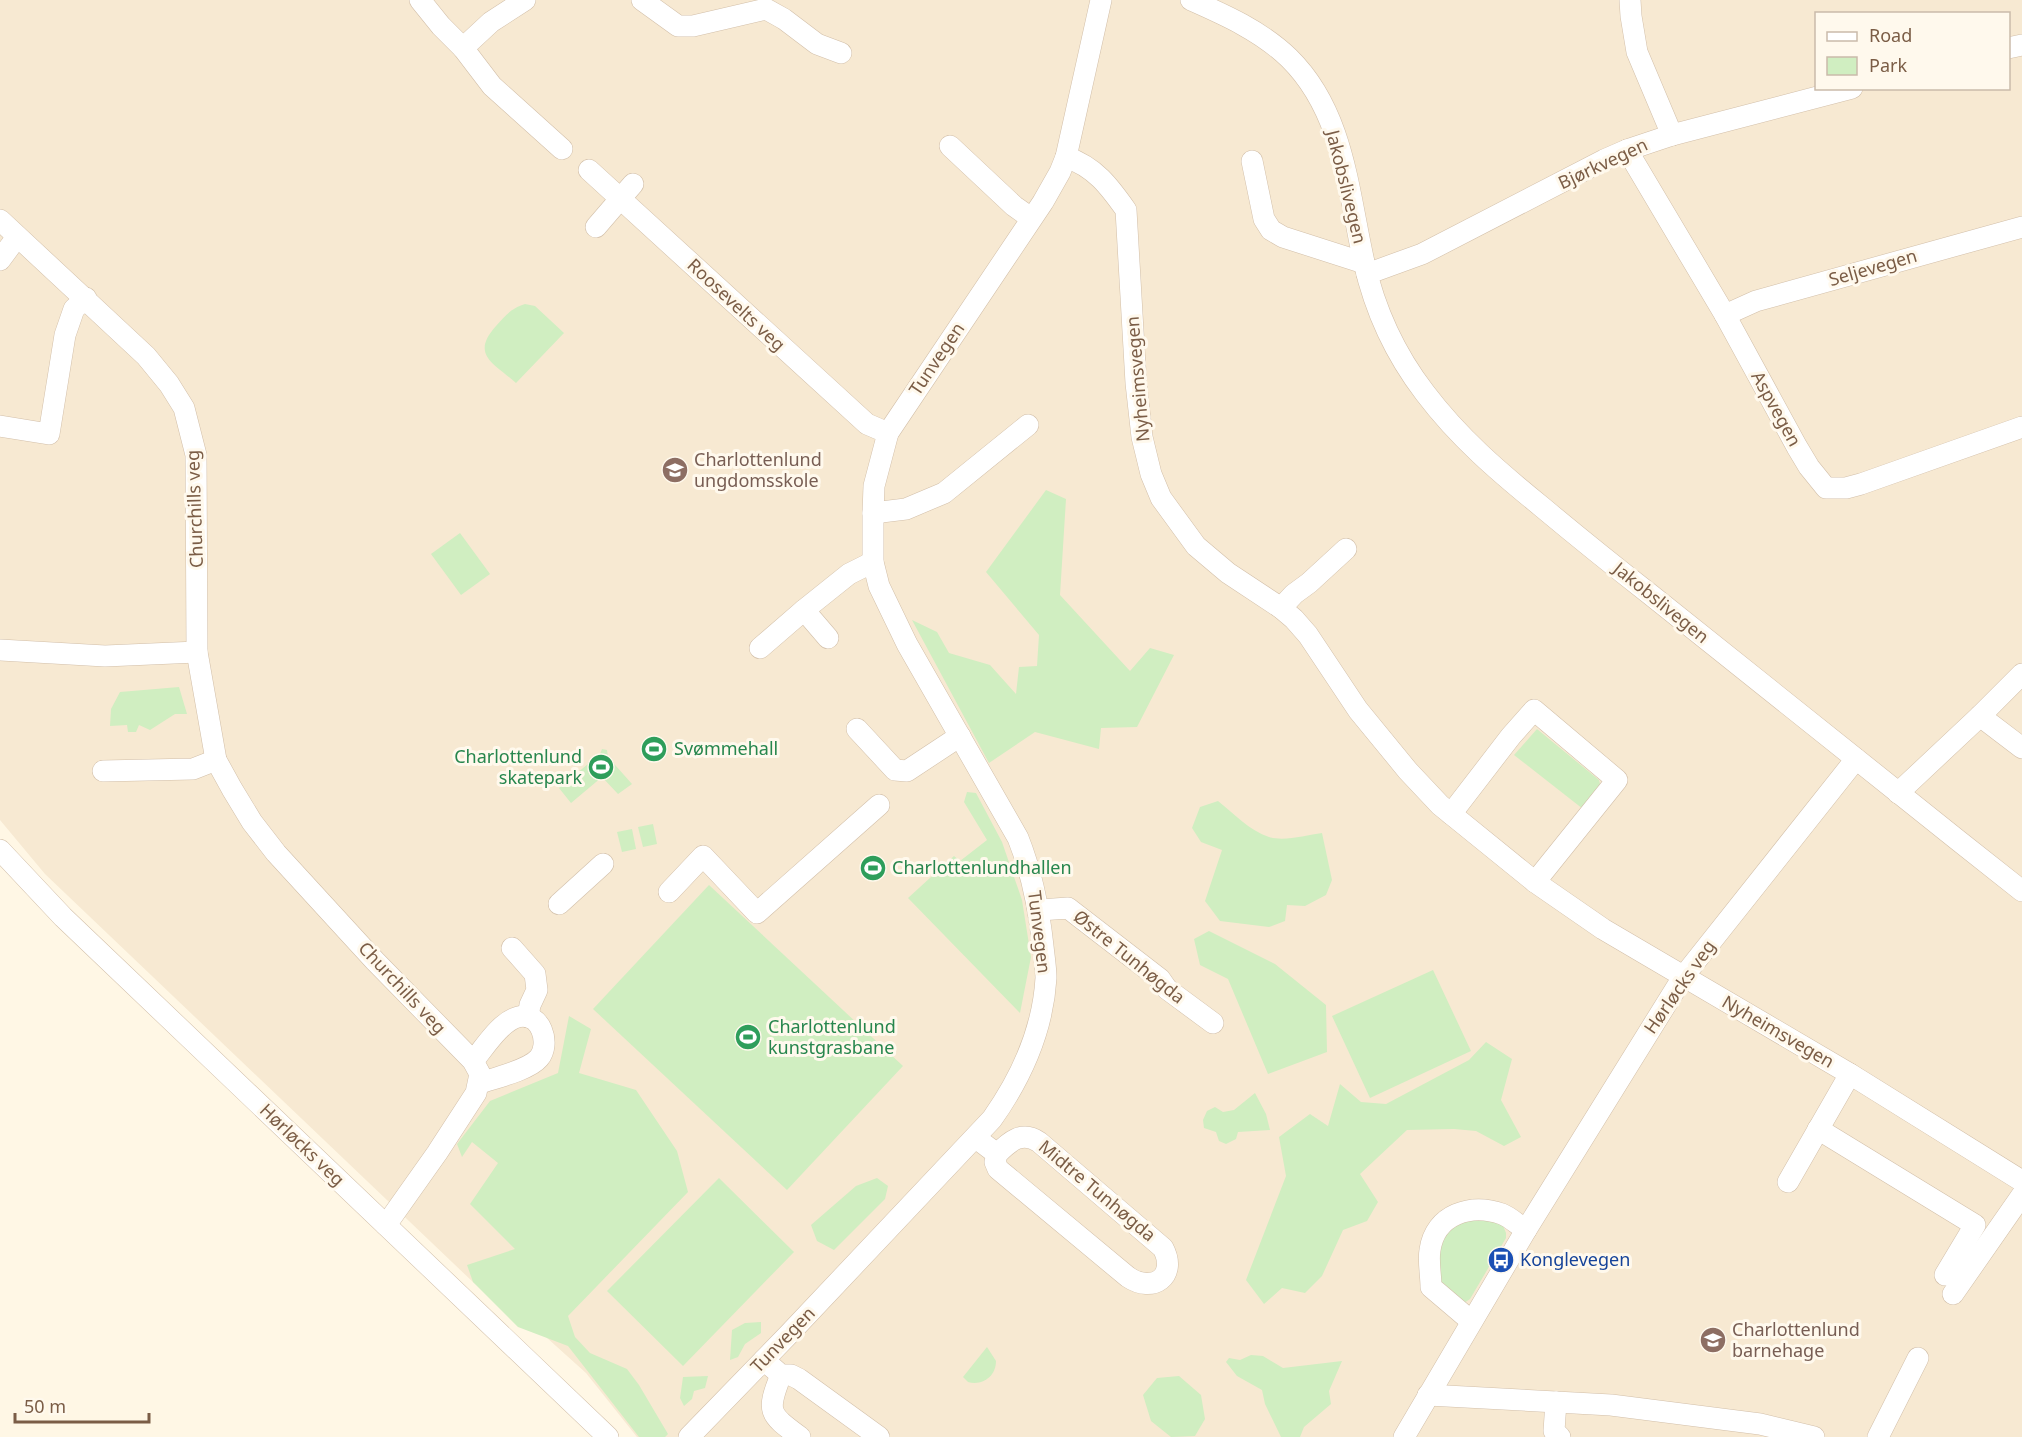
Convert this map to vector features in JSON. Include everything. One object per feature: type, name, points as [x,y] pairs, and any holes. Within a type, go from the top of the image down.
[{"type":"street","points":[[420,0],[463,48],[492,86],[562,149]]},
{"type":"street","points":[[463,48],[491,22],[525,0]]},
{"type":"street","points":[[642,0],[678,26],[693,26],[766,9],[784,19],[817,44],[841,53]]},
{"type":"street","name":"Tunvegen","points":[[689,1437],[976,1138],[992,1119],[1013,1086],[1030,1050],[1040,1014],[1046,977],[1040,910],[1027,859],[1018,838],[907,644],[879,586],[873,562],[874,486],[888,433],[1053,187],[1066,157],[1101,0]]},
{"type":"street","points":[[1630,0],[1630,16],[1637,52],[1672,135]]},
{"type":"street","name":"Jakobslivegen","points":[[1201,2],[1274,45],[1302,72],[1313,88],[1324,107],[1340,150],[1354,205],[1366,268],[1380,316],[1395,349],[1428,398],[1468,444],[1605,559],[2022,891]]},
{"type":"street","name":"Bjørkvegen","points":[[1366,268],[1422,254],[1627,150],[1672,135],[1844,90]]},
{"type":"street","points":[[950,147],[1014,206],[1031,218]]},
{"type":"street","name":"Aspvegen","points":[[1627,150],[1725,315],[1797,447],[1826,488],[1846,488],[1861,484],[2022,428]]},
{"type":"street","name":"Nyheimsvegen","points":[[1066,157],[1088,166],[1113,191],[1126,210],[1135,365],[1142,437],[1151,474],[1161,498],[1196,546],[1228,573],[1294,619],[1308,635],[1358,710],[1395,758],[1440,805],[1535,882],[1603,929],[1850,1074],[2022,1181]]},
{"type":"street","name":"Jakobslivegen","points":[[1252,162],[1264,219],[1272,230],[1283,237],[1366,268]]},
{"type":"street","name":"Roosevelts veg","points":[[589,170],[627,191],[867,424],[888,433]]},
{"type":"street","points":[[596,227],[627,191]]},
{"type":"street","name":"Churchills veg","points":[[0,220],[146,356],[169,384],[184,408],[196,455],[196,652],[216,760],[252,822],[276,853],[375,961],[472,1061],[480,1074],[480,1083]]},
{"type":"street","name":"Seljevegen","points":[[1725,315],[1756,301],[2022,227]]},
{"type":"street","points":[[0,260],[17,237]]},
{"type":"street","points":[[0,426],[49,434],[65,335],[74,309],[86,298]]},
{"type":"street","points":[[873,513],[906,508],[944,493],[1028,425]]},
{"type":"street","points":[[1281,608],[1346,549]]},
{"type":"street","points":[[760,648],[849,574],[873,562]]},
{"type":"street","points":[[804,610],[828,638]]},
{"type":"street","points":[[0,650],[105,656],[196,652]]},
{"type":"street","points":[[1898,793],[2022,674]]},
{"type":"street","points":[[1451,813],[1534,710],[1617,780],[1535,882]]},
{"type":"street","points":[[1980,716],[2022,748]]},
{"type":"street","points":[[857,729],[895,770],[907,771],[960,736]]},
{"type":"street","name":"Hørløcks veg","points":[[1404,1437],[1526,1230],[1683,977],[1856,759]]},
{"type":"street","points":[[103,771],[193,769],[216,760]]},
{"type":"street","points":[[669,892],[703,856],[757,913],[879,805]]},
{"type":"street","name":"Hørløcks veg","points":[[0,850],[63,917],[608,1437]]},
{"type":"street","points":[[559,904],[603,864]]},
{"type":"street","name":"Østre Tunhøgda","points":[[1040,910],[1068,908],[1160,979],[1167,989],[1213,1023]]},
{"type":"street","points":[[512,948],[535,974],[537,990],[530,1005],[528,1017]]},
{"type":"street","points":[[386,1225],[437,1153],[476,1093],[480,1083],[531,1065],[539,1058],[545,1047],[544,1035],[538,1024],[528,1017],[521,1016],[504,1025],[472,1061]]},
{"type":"street","points":[[1788,1182],[1850,1074]]},
{"type":"street","points":[[1818,1130],[1975,1225],[1949,1285],[2022,1195]]},
{"type":"street","name":"Midtre Tunhøgda","points":[[1021,1136],[1033,1138],[1039,1142],[1163,1248],[1168,1262],[1164,1275],[1160,1280],[1148,1284],[1135,1282],[1128,1277],[998,1169],[995,1162],[997,1155],[1004,1147],[1021,1136]]},
{"type":"street","name":"Midtre Tunhøgda","points":[[976,1138],[997,1155]]},
{"type":"street","points":[[1471,1321],[1431,1287],[1430,1250],[1436,1230],[1456,1213],[1466,1210],[1504,1214],[1526,1230]]},
{"type":"street","points":[[1878,1437],[1918,1358]]},
{"type":"street","points":[[764,1360],[781,1375],[799,1378],[879,1437]]},
{"type":"street","points":[[781,1375],[771,1400],[772,1411],[781,1423],[800,1437]]},
{"type":"street","points":[[1428,1395],[1611,1405],[1760,1424],[1814,1437]]},
{"type":"street","points":[[1556,1402],[1557,1434]]},
{"type":"shaded area","points":[[0,0],[2022,0],[2022,1437],[637,1437],[586,1373],[546,1337],[474,1283],[45,874],[0,820]]},
{"type":"green space","points":[[525,304],[535,306],[564,333],[516,383],[488,358],[485,344],[488,336],[506,316]]},
{"type":"green space","points":[[1046,490],[1066,499],[1060,595],[1130,671],[1150,648],[1174,655],[1137,727],[1101,728],[1099,749],[1035,732],[989,763],[912,620],[937,632],[949,653],[990,665],[1016,694],[1019,667],[1037,666],[1039,635],[986,572]]},
{"type":"green space","points":[[460,533],[490,574],[461,595],[431,554]]},
{"type":"green space","points":[[179,687],[187,714],[175,714],[150,730],[139,725],[136,732],[128,732],[127,725],[110,726],[111,709],[120,692]]},
{"type":"green space","points":[[1537,729],[1599,780],[1600,784],[1583,809],[1514,755]]},
{"type":"green space","name":"Charlottenlund skatepark","points":[[602,749],[607,750],[608,757],[632,784],[618,794],[602,777],[571,803],[559,788],[600,754]]},
{"type":"green space","points":[[967,792],[976,793],[1002,842],[1022,900],[1031,957],[1020,1013],[908,898],[954,856],[960,861],[987,840],[964,802]]},
{"type":"green space","points":[[1218,801],[1248,826],[1269,837],[1288,838],[1322,833],[1332,880],[1326,895],[1305,906],[1287,905],[1285,921],[1269,927],[1220,921],[1205,901],[1222,850],[1201,842],[1192,828],[1200,807]]},
{"type":"green space","points":[[653,824],[657,844],[643,847],[638,827]]},
{"type":"green space","points":[[632,829],[636,849],[622,852],[617,832]]},
{"type":"green space","name":"Charlottenlund kunstgrasbane","points":[[709,885],[903,1066],[787,1190],[593,1009]]},
{"type":"green space","points":[[1209,931],[1275,964],[1326,1005],[1327,1052],[1268,1074],[1228,979],[1200,965],[1194,939]]},
{"type":"green space","points":[[1433,970],[1471,1051],[1370,1098],[1332,1016]]},
{"type":"green space","points":[[569,1016],[591,1029],[579,1073],[636,1090],[677,1151],[688,1192],[568,1316],[575,1337],[590,1353],[627,1369],[668,1434],[665,1437],[639,1437],[568,1346],[518,1327],[473,1282],[467,1265],[515,1249],[470,1204],[498,1163],[472,1142],[462,1157],[457,1144],[490,1101],[558,1073]]},
{"type":"green space","points":[[1486,1042],[1512,1059],[1501,1100],[1521,1137],[1504,1146],[1476,1131],[1407,1130],[1360,1174],[1378,1202],[1367,1221],[1343,1230],[1322,1276],[1305,1293],[1282,1288],[1264,1304],[1246,1280],[1286,1176],[1279,1137],[1310,1114],[1328,1126],[1340,1084],[1361,1102],[1386,1104],[1469,1060]]},
{"type":"green space","points":[[1255,1093],[1266,1114],[1270,1130],[1238,1132],[1236,1139],[1226,1144],[1219,1141],[1216,1132],[1204,1128],[1203,1120],[1207,1111],[1215,1107],[1223,1112],[1234,1110]]},
{"type":"green space","points":[[719,1178],[794,1252],[683,1366],[607,1291]]},
{"type":"green space","points":[[877,1178],[888,1186],[885,1199],[834,1250],[817,1241],[811,1225],[856,1186]]},
{"type":"green space","points":[[1467,1217],[1502,1223],[1506,1238],[1470,1299],[1461,1305],[1437,1282],[1441,1235]]},
{"type":"green space","points":[[761,1322],[761,1333],[745,1344],[738,1357],[730,1360],[732,1330],[745,1323]]},
{"type":"green space","points":[[987,1347],[996,1361],[994,1371],[988,1379],[979,1383],[968,1382],[963,1377]]},
{"type":"green space","points":[[1251,1355],[1263,1356],[1283,1368],[1342,1361],[1329,1391],[1331,1404],[1304,1427],[1300,1437],[1281,1437],[1265,1404],[1262,1390],[1237,1376],[1226,1362],[1229,1358],[1240,1360]]},
{"type":"green space","points":[[708,1376],[705,1388],[694,1391],[692,1399],[684,1406],[680,1398],[683,1377]]},
{"type":"green space","points":[[1179,1376],[1201,1395],[1205,1419],[1195,1436],[1171,1437],[1151,1421],[1143,1395],[1157,1378]]},
{"type":"place","name":"Charlottenlund ungdomsskole","points":[[675,470]]},
{"type":"place","name":"Svømmehall","points":[[654,749]]},
{"type":"place","name":"Charlottenlund skatepark","points":[[601,767]]},
{"type":"place","name":"Charlottenlundhallen","points":[[873,868]]},
{"type":"place","name":"Charlottenlund kunstgrasbane","points":[[748,1037]]},
{"type":"place","name":"Konglevegen","points":[[1501,1260]]},
{"type":"place","name":"Charlottenlund barnehage","points":[[1713,1340]]}]
